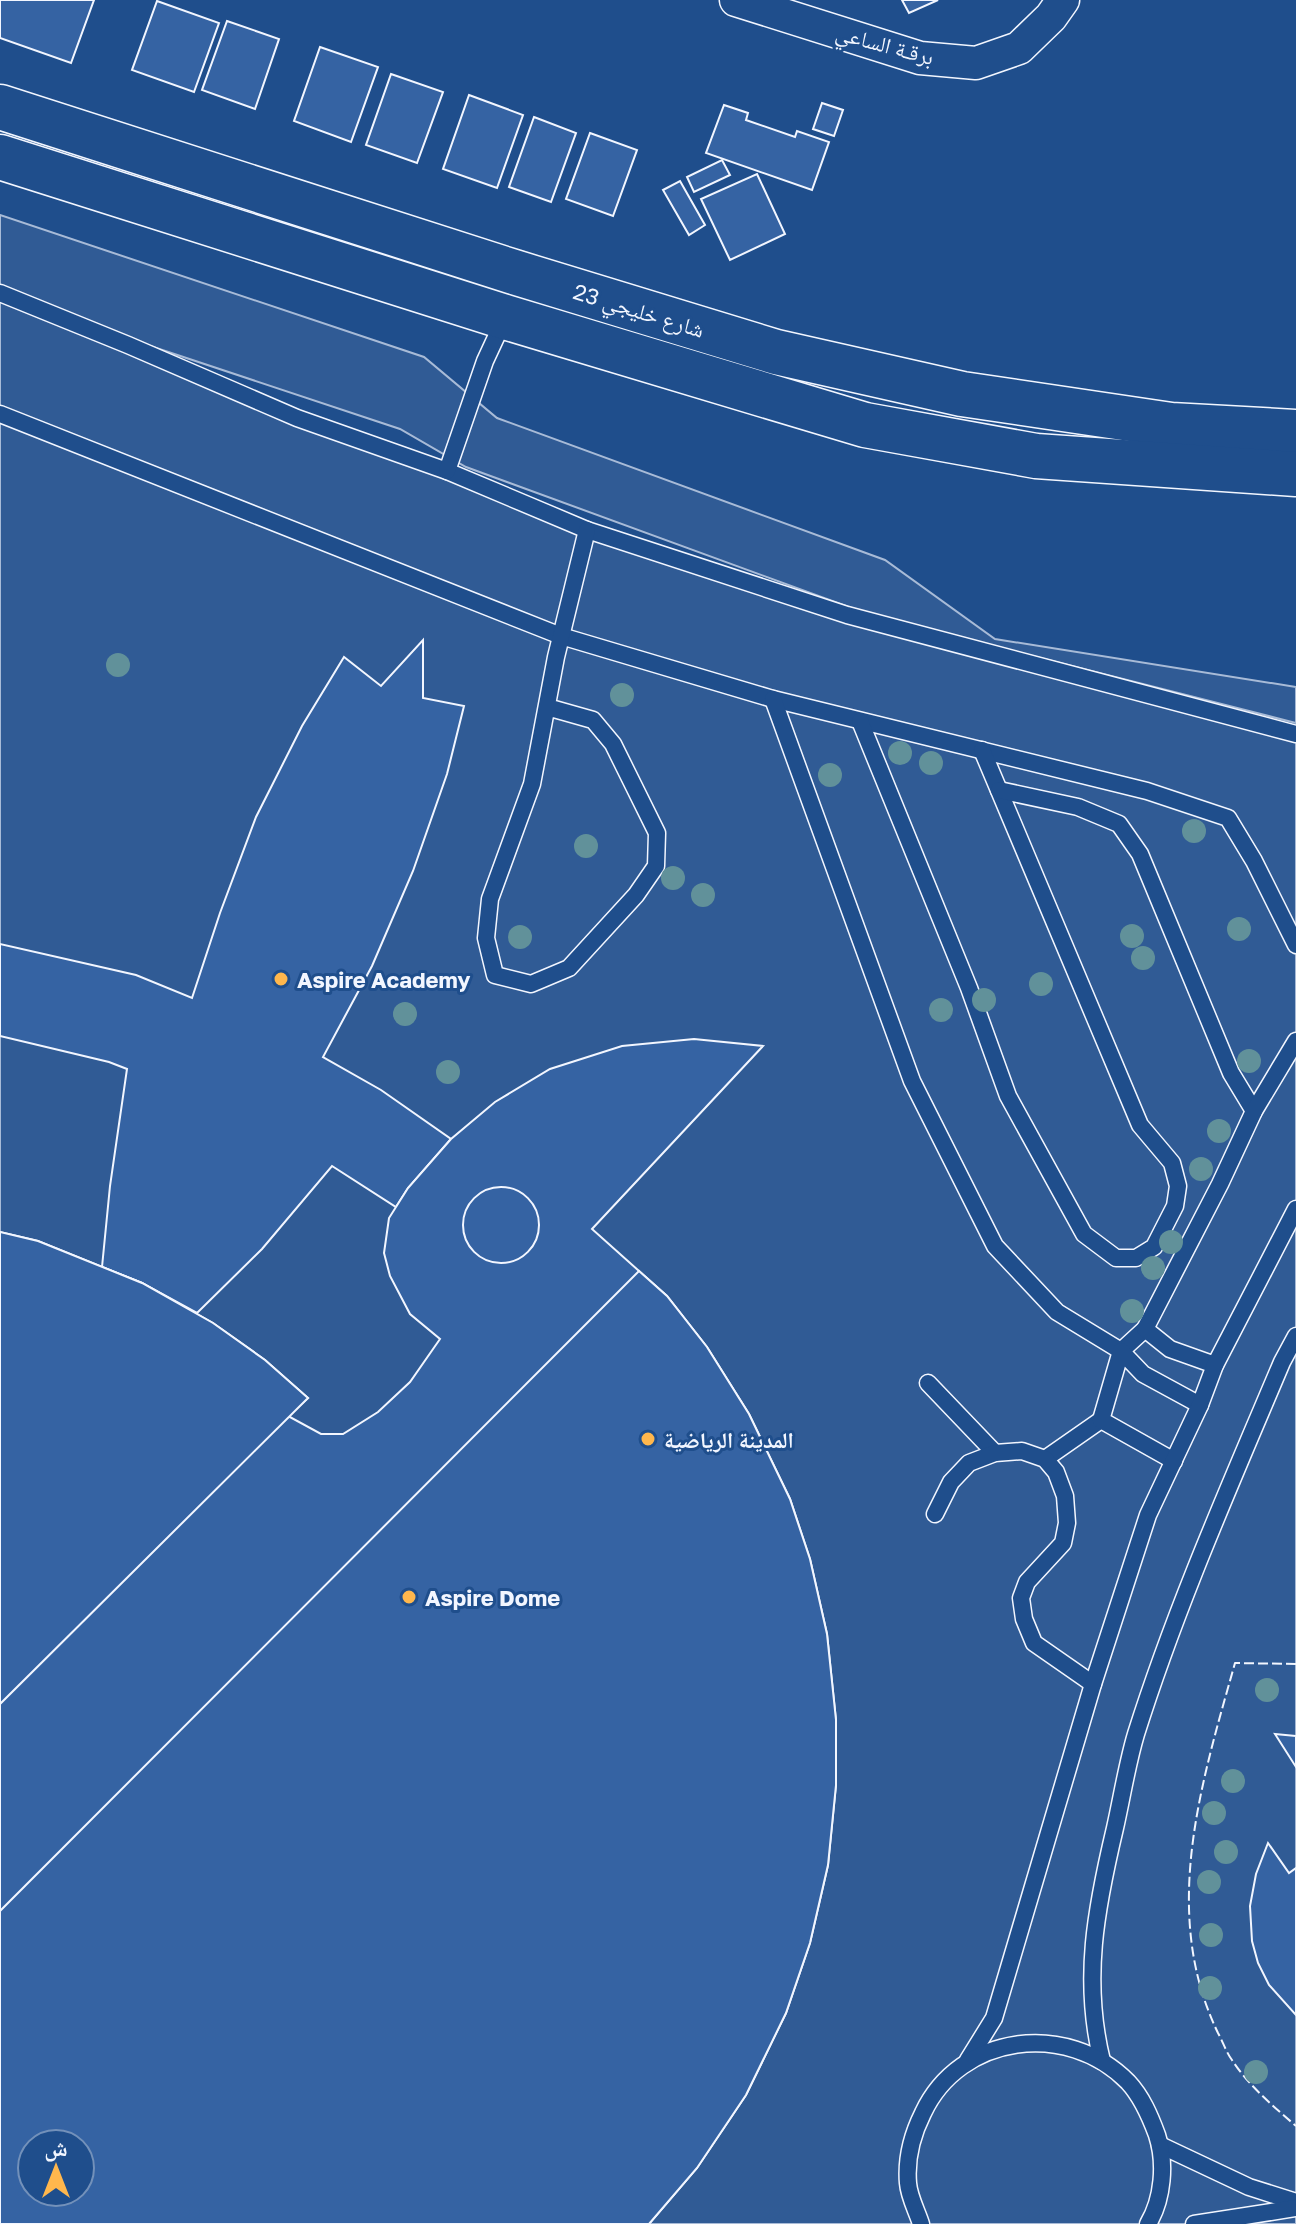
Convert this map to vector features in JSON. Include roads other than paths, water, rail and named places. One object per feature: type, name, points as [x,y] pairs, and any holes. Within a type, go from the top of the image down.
[{"type":"main road","name":"شارع خليجي 23","points":[[0,107],[514,272],[776,352],[962,394],[1171,425],[1296,432]]},
{"type":"main road","name":"شارع خليجي 23","points":[[0,157],[505,317],[865,425],[1036,456],[1296,474]]},
{"type":"main road","points":[[505,317],[514,272]]},
{"type":"street","name":"برقـة الساعي","points":[[736,0],[920,58],[976,63],[1019,48],[1051,17],[1063,0]]},
{"type":"lane","points":[[0,293],[297,418],[447,471],[587,530],[847,615],[1296,734]]},
{"type":"lane","points":[[447,471],[485,361],[505,317]]},
{"type":"lane","points":[[0,414],[561,636],[773,699],[1147,791],[1228,818],[1254,861],[1296,945]]},
{"type":"lane","points":[[547,707],[593,720],[613,744],[657,833],[656,866],[636,895],[569,968],[531,984],[495,975],[486,938],[490,899],[532,784],[547,707],[561,636],[587,530]]},
{"type":"lane","points":[[773,699],[912,1081],[995,1246],[1057,1312],[1121,1351],[1143,1374],[1200,1405]]},
{"type":"lane","points":[[860,721],[969,988],[1008,1096],[1084,1234],[1116,1258],[1136,1258],[1154,1247],[1175,1206],[1178,1186],[1172,1163],[1140,1125],[982,750]]},
{"type":"lane","points":[[999,790],[1078,807],[1119,824],[1140,854],[1231,1073],[1254,1111]]},
{"type":"lane","points":[[1045,1459],[1101,1420],[1121,1351],[1145,1329],[1254,1111],[1296,1041]]},
{"type":"lane","points":[[921,2224],[908,2184],[911,2136],[932,2093],[968,2060],[994,2018],[1093,1684],[1148,1515],[1200,1405],[1215,1365],[1296,1209]]},
{"type":"lane","points":[[1145,1329],[1170,1349],[1215,1365]]},
{"type":"lane","points":[[1102,2061],[1093,2025],[1090,1980],[1101,1886],[1136,1735],[1205,1543],[1296,1336]]},
{"type":"lane","points":[[928,1383],[995,1453]]},
{"type":"lane","points":[[1101,1420],[1174,1461]]},
{"type":"lane","points":[[935,1514],[951,1482],[969,1463],[995,1453],[1022,1451],[1045,1459],[1056,1472],[1065,1496],[1067,1523],[1063,1543],[1027,1582],[1021,1598],[1024,1619],[1034,1643],[1093,1684]]},
{"type":"lane","points":[[968,2060],[1012,2044],[1059,2044],[1102,2061],[1129,2083],[1149,2112],[1160,2145],[1161,2181],[1148,2224]]},
{"type":"lane","points":[[1160,2145],[1249,2187],[1296,2205]]},
{"type":"lane","points":[[1194,2224],[1296,2205]]},
{"type":"place","name":"Aspire Academy","points":[[281,979]]},
{"type":"place","name":"المدينة الرياضية","points":[[648,1439]]},
{"type":"place","name":"Aspire Dome","points":[[409,1597]]}]
